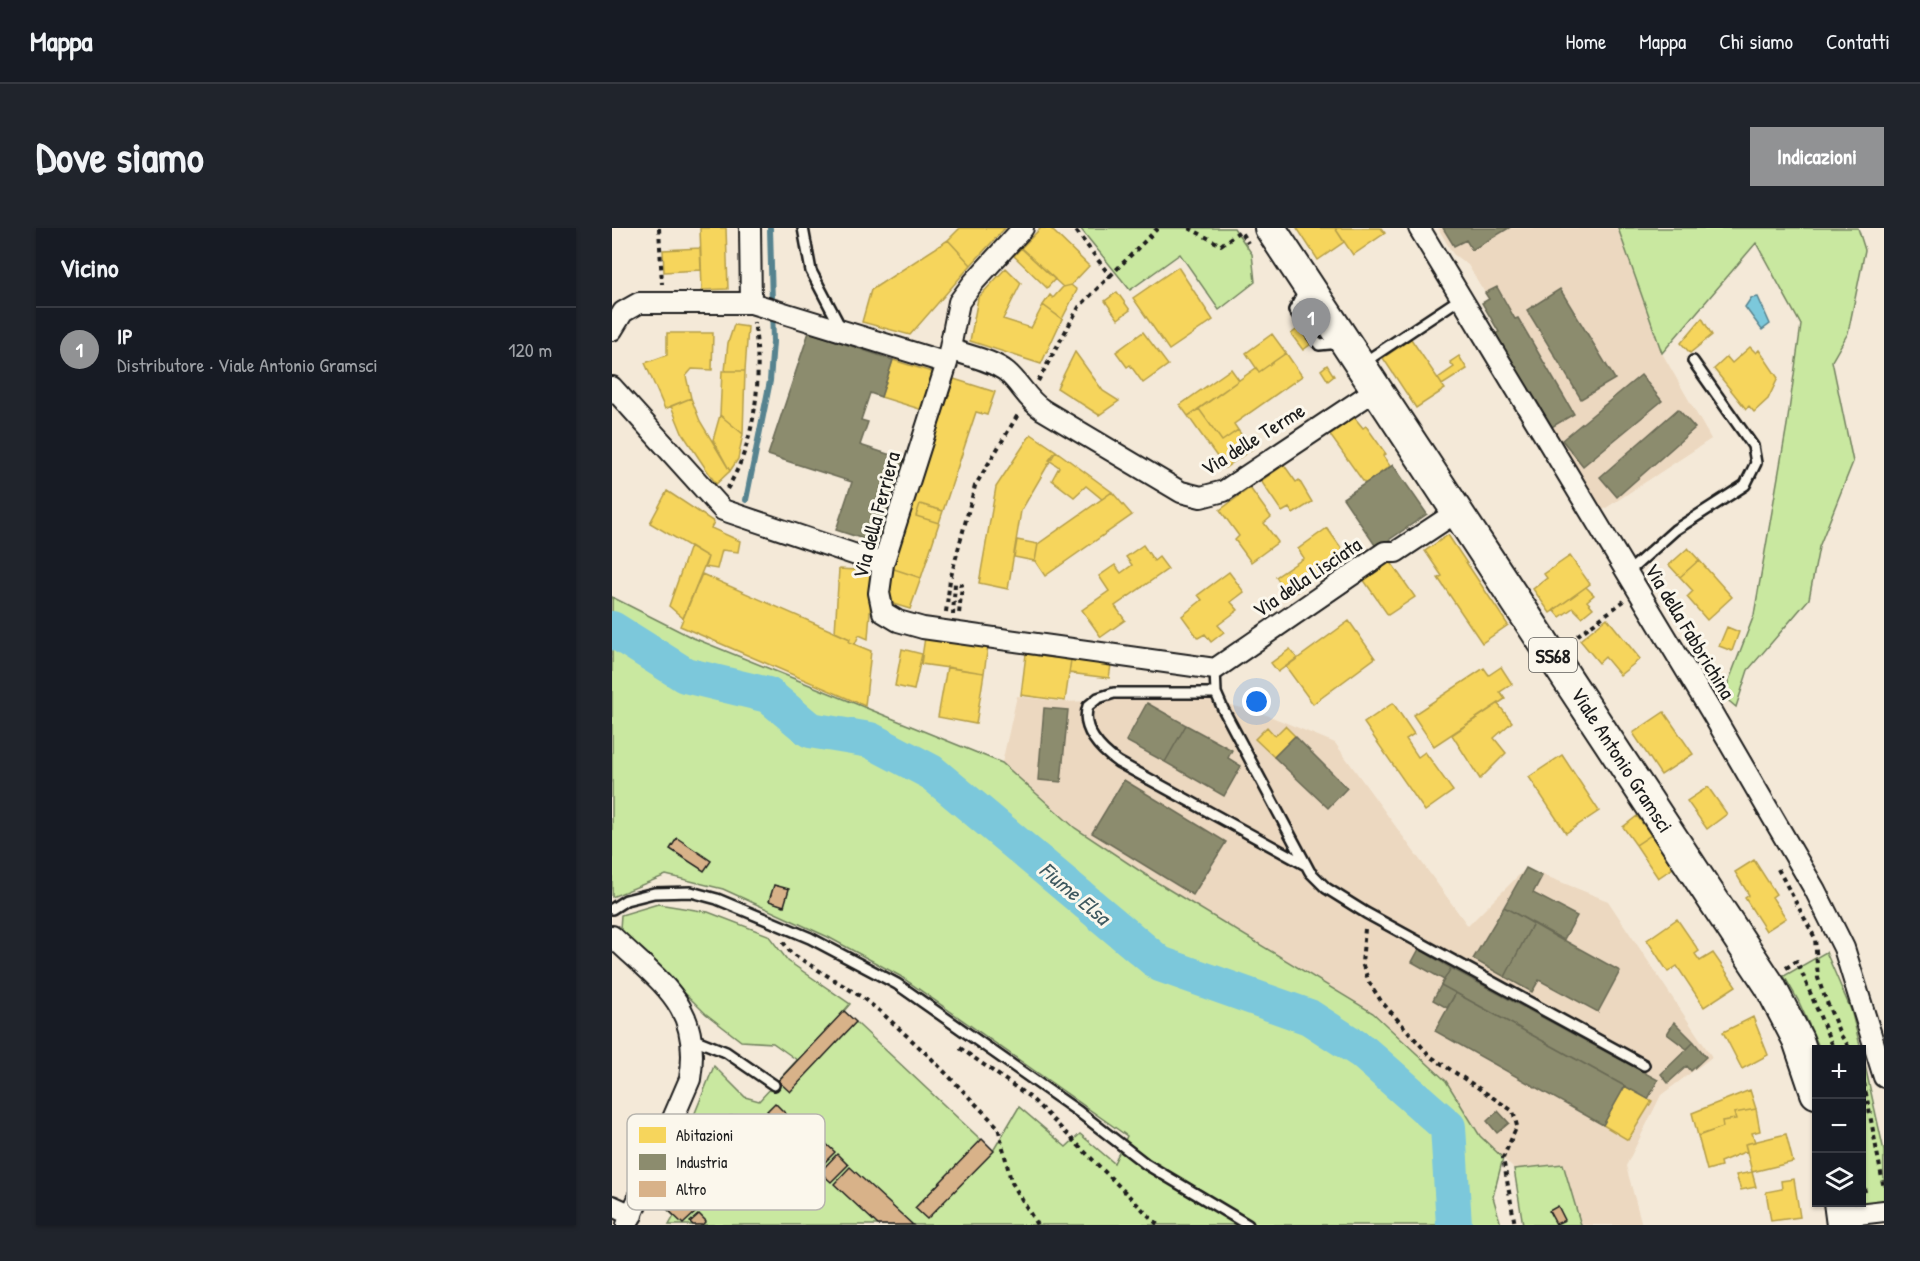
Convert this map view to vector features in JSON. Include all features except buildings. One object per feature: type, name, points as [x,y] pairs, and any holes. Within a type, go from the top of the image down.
[{"type":"main road","name":"Viale Antonio Gramsci","points":[[1261,238],[1307,284],[1770,986],[1798,1040],[1812,1081]]},
{"type":"street","points":[[750,228],[751,303]]},
{"type":"street","name":"Via della Ferriera","points":[[1023,228],[963,296],[957,308],[948,356],[883,564],[879,602],[886,615],[912,626],[1215,669]]},
{"type":"street","name":"Via della Fabbrichina","points":[[1419,228],[1718,723],[1834,926],[1856,980],[1884,1077]]},
{"type":"street","points":[[612,330],[623,312],[639,303],[751,303],[843,332],[1002,368],[1011,376],[1027,399]]},
{"type":"street","name":"Via delle Terme","points":[[1027,399],[1175,488],[1201,496],[1224,491],[1361,365]]},
{"type":"street","points":[[613,389],[717,505],[740,518],[883,564]]},
{"type":"street","name":"Via della Lisciata","points":[[1215,669],[1385,552],[1396,552],[1458,511]]},
{"type":"street","points":[[612,936],[679,1002],[691,1038],[694,1057],[690,1079],[675,1114]]},
{"type":"street","points":[[612,1206],[633,1214]]},
{"type":"street","points":[[1841,1215],[1884,1211]]},
{"type":"lane","points":[[802,228],[811,271],[843,332]]},
{"type":"lane","points":[[1361,365],[1461,298]]},
{"type":"lane","points":[[1626,573],[1675,530],[1745,485],[1755,469],[1756,457],[1753,446],[1694,361]]},
{"type":"lane","points":[[1215,669],[1216,693],[1306,866],[1322,884],[1366,913],[1644,1065]]},
{"type":"lane","points":[[1216,693],[1109,694],[1088,706],[1087,722],[1102,750],[1118,762],[1306,866]]},
{"type":"lane","points":[[612,909],[626,900],[654,893],[691,892],[717,898],[776,923],[897,984],[1079,1112],[1146,1164],[1248,1225]]},
{"type":"lane","points":[[691,1038],[726,1052],[774,1085]]},
{"type":"path","points":[[659,228],[663,292]]},
{"type":"path","points":[[1074,228],[1110,276]]},
{"type":"path","points":[[958,633],[962,585],[955,584],[952,621],[945,619],[950,580],[975,486],[1079,307],[1158,228]]},
{"type":"path","points":[[1189,228],[1221,245],[1239,229],[1261,238]]},
{"type":"path","points":[[717,505],[740,465],[751,425],[758,354],[751,303]]},
{"type":"path","points":[[1567,644],[1638,592]]},
{"type":"path","points":[[1366,913],[1362,963],[1369,982],[1381,1001],[1430,1056],[1513,1111],[1517,1126],[1503,1158],[1515,1225]]},
{"type":"path","points":[[776,923],[791,953],[860,996],[881,1012],[930,1057],[998,1127],[1011,1182],[1037,1225]]},
{"type":"path","points":[[1815,938],[1818,978],[1842,1038],[1847,1045]]},
{"type":"path","points":[[1783,969],[1797,961],[1832,1045]]},
{"type":"path","points":[[959,1047],[1031,1098],[1158,1225]]},
{"type":"path","points":[[1866,1092],[1884,1189]]},
{"type":"shaded area","points":[[1438,228],[1618,228],[1662,353],[1711,439],[1603,510],[1495,334],[1498,331],[1482,303],[1488,299],[1485,293],[1468,265],[1453,254]]},
{"type":"shaded area","points":[[1017,696],[1063,702],[1202,697],[1267,715],[1335,743],[1468,926],[1526,868],[1608,901],[1712,1057],[1661,1095],[1626,1166],[1642,1225],[1581,1225],[1563,1164],[1514,1169],[1480,1136],[1446,1081],[1373,1013],[1158,883],[1075,828],[1002,763]]},
{"type":"green space","points":[[1080,228],[1234,228],[1252,254],[1255,282],[1219,310],[1180,254],[1130,290]]},
{"type":"green space","points":[[1618,228],[1858,228],[1865,250],[1848,333],[1832,361],[1853,462],[1819,547],[1809,599],[1748,670],[1736,707],[1723,696],[1754,615],[1787,425],[1801,325],[1756,243],[1662,353]]},
{"type":"green space","points":[[612,597],[691,637],[1002,763],[1075,828],[1158,883],[1373,1013],[1446,1081],[1480,1136],[1503,1158],[1493,1197],[1501,1225],[669,1225],[674,1216],[668,1210],[825,1210],[825,1114],[695,1114],[714,1066],[745,1097],[759,1101],[797,1060],[773,1043],[741,1041],[706,1014],[620,929],[621,915],[658,904],[708,912],[768,935],[788,961],[850,1004],[844,1011],[993,1151],[1019,1107],[1066,1147],[1080,1134],[1114,1163],[1127,1136],[900,976],[828,937],[723,889],[666,875],[612,897]]},
{"type":"green space","points":[[1826,952],[1851,1010],[1860,1045],[1818,1045],[1798,1000],[1784,976]]},
{"type":"green space","points":[[1866,1070],[1884,1151],[1884,1200],[1866,1204]]},
{"type":"green space","points":[[1563,1164],[1581,1225],[1523,1225],[1514,1169]]},
{"type":"water","points":[[1758,297],[1770,324],[1762,330],[1745,307],[1751,298]]},
{"type":"waterway","points":[[746,500],[770,381],[773,342],[770,228]]},
{"type":"waterway","name":"Fiume Elsa","points":[[612,629],[685,675],[768,695],[810,730],[870,740],[931,772],[1160,964],[1309,1017],[1363,1052],[1448,1127],[1454,1225]]},
{"type":"place","name":"IP","points":[[1311,348]]}]
